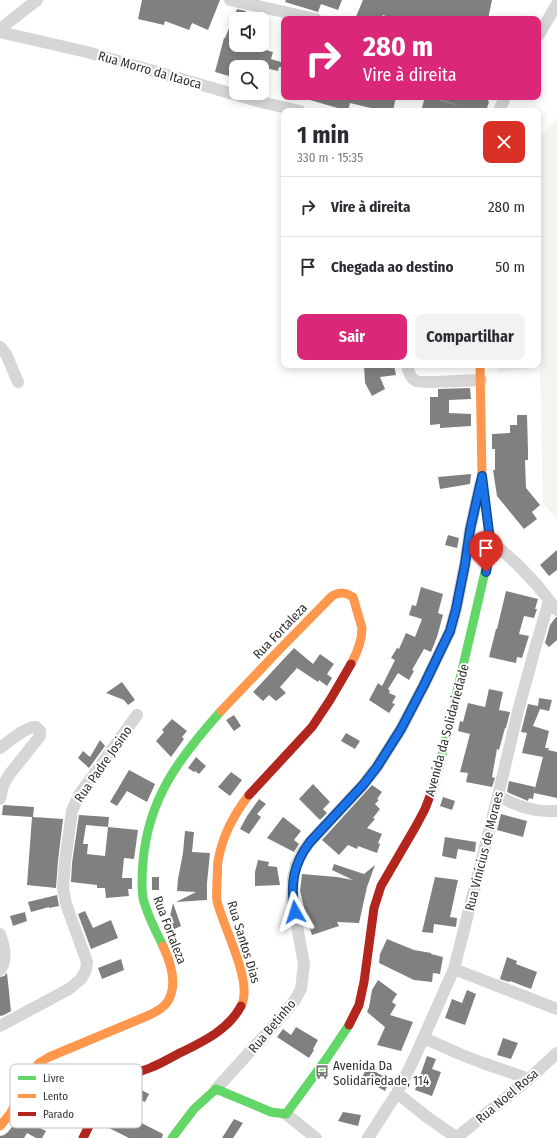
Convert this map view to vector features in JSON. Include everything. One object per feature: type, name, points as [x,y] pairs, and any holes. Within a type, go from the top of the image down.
[{"type":"street","points":[[0,29],[37,0]]},
{"type":"street","points":[[230,0],[302,16]]},
{"type":"street","points":[[541,31],[557,3],[553,0]]},
{"type":"street","name":"Rua Morro da Itaoca","points":[[0,32],[87,52],[254,100],[287,108]]},
{"type":"street","points":[[0,347],[6,354],[18,382]]},
{"type":"street","points":[[408,368],[410,376],[416,381],[481,380]]},
{"type":"street","name":"Avenida da Solidariedade","points":[[286,1114],[327,1058],[350,1023],[359,1005],[377,897],[381,886],[425,809],[439,768],[489,555],[490,540],[482,476],[480,368]]},
{"type":"street","name":"Rua Betinho","points":[[216,1089],[276,1023],[295,1000],[301,989],[304,964],[292,899],[293,878],[296,865],[303,851],[310,842],[363,785],[377,767],[401,729],[450,631],[456,609],[470,530],[482,476]]},
{"type":"street","points":[[490,540],[517,564],[536,584],[553,606]]},
{"type":"street","name":"Rua Fortaleza","points":[[38,1064],[49,1057],[151,1014],[167,1004],[172,993],[173,979],[171,964],[150,920],[143,900],[142,883],[143,855],[151,819],[160,794],[188,751],[226,706],[298,629],[338,592],[346,593],[353,597]]},
{"type":"street","name":"Rua Santos Dias","points":[[142,1070],[154,1066],[208,1039],[226,1025],[244,1003],[246,993],[243,976],[217,902],[218,862],[233,819],[247,797],[308,732],[329,703],[348,671],[359,647],[362,633],[353,597]]},
{"type":"street","name":"Rua Vinícius de Moraes","points":[[368,1138],[397,1093],[424,1038],[454,969],[518,711],[536,645],[553,606]]},
{"type":"street","name":"Rua Padre Josino","points":[[0,1026],[69,989],[81,979],[86,970],[87,962],[66,904],[63,888],[72,811],[79,795],[138,715]]},
{"type":"street","points":[[0,748],[27,728],[36,727],[40,732],[40,736],[9,775],[3,786],[0,799]]},
{"type":"street","points":[[498,796],[516,806],[549,812],[557,811]]},
{"type":"street","points":[[0,934],[5,957],[4,964],[0,970]]},
{"type":"street","points":[[454,969],[557,1009]]},
{"type":"street","points":[[424,1038],[462,1056],[529,1079]]},
{"type":"street","name":"Rua Noel Rosa","points":[[457,1138],[529,1079],[557,1053]]},
{"type":"street","points":[[172,1138],[194,1110],[216,1089],[271,1112],[286,1114],[316,1138]]},
{"type":"street","points":[[397,1093],[457,1138]]},
{"type":"street","name":"Rua Fortaleza","points":[[0,1126],[10,1114]]},
{"type":"street","name":"Rua Santos Dias","points":[[83,1138],[88,1128]]},
{"type":"shaded area","points":[[557,119],[557,520],[543,503],[540,368],[541,136]]},
{"type":"shaded area","points":[[498,368],[532,368],[499,372]]},
{"type":"building","points":[[142,0],[220,0],[208,30],[192,23],[189,30],[165,21],[164,25],[138,19]]},
{"type":"building","points":[[286,0],[342,0],[338,10],[321,4],[318,12],[285,2]]},
{"type":"building","points":[[363,0],[492,0],[489,16],[356,16]]},
{"type":"building","points":[[237,9],[246,12],[236,12]]},
{"type":"building","points":[[229,28],[229,52],[273,52],[271,59],[281,62],[281,67],[279,67],[278,71],[269,69],[269,60],[229,60],[229,76],[215,72],[224,38]]},
{"type":"building","points":[[310,100],[395,100],[394,108],[371,108],[350,103],[349,108],[338,108]]},
{"type":"building","points":[[424,100],[440,100],[464,107],[441,100],[488,100],[489,102],[487,108],[422,108]]},
{"type":"building","points":[[364,368],[395,368],[396,375],[380,377],[385,389],[372,396],[365,383]]},
{"type":"building","points":[[470,388],[471,399],[449,400],[449,413],[471,414],[471,426],[440,428],[440,424],[430,425],[430,397],[438,397],[438,389]]},
{"type":"building","points":[[517,415],[527,415],[528,460],[525,460],[526,488],[540,505],[532,512],[537,519],[524,529],[497,496],[493,470],[495,470],[495,449],[492,449],[492,434],[510,433],[510,425],[517,425]]},
{"type":"building","points":[[471,474],[470,484],[440,489],[438,477]]},
{"type":"building","points":[[448,535],[459,538],[457,548],[445,545]]},
{"type":"building","points":[[557,550],[557,570],[549,576],[540,565]]},
{"type":"building","points":[[421,587],[443,594],[438,613],[443,615],[431,652],[424,649],[412,670],[414,671],[409,680],[398,673],[388,689],[390,691],[389,693],[396,696],[392,703],[395,704],[389,713],[369,700],[378,683],[382,686],[395,660],[391,658],[397,648],[399,649],[406,633],[415,637],[422,619],[409,615],[412,605],[416,606]]},
{"type":"building","points":[[506,591],[538,599],[534,618],[524,616],[519,634],[529,636],[522,658],[517,657],[516,663],[489,657]]},
{"type":"building","points":[[556,617],[557,640],[549,647],[545,643],[550,625]]},
{"type":"building","points":[[294,648],[313,664],[320,654],[334,664],[327,674],[332,678],[327,686],[319,680],[318,682],[297,668],[280,687],[286,693],[276,701],[269,695],[263,701],[253,692]]},
{"type":"building","points":[[122,682],[135,700],[128,705],[124,700],[106,693]]},
{"type":"building","points":[[489,689],[503,692],[499,710],[510,712],[499,750],[497,749],[492,777],[495,778],[492,787],[466,782],[468,773],[460,772],[470,734],[458,731],[460,721],[463,722],[468,703],[485,707]]},
{"type":"building","points":[[539,698],[552,700],[549,711],[540,709],[533,726],[549,731],[545,748],[549,748],[548,750],[557,752],[557,798],[534,793],[533,799],[529,798],[528,801],[507,792],[509,781],[535,787],[534,792],[543,757],[522,753],[527,733],[521,732],[528,704],[538,706]]},
{"type":"building","points":[[234,715],[241,726],[234,731],[226,720]]},
{"type":"building","points":[[172,719],[187,731],[182,737],[184,739],[171,757],[156,741],[164,732],[162,730]]},
{"type":"building","points":[[346,733],[360,741],[355,749],[341,741]]},
{"type":"building","points":[[100,740],[105,746],[89,768],[78,758],[83,751],[90,757]]},
{"type":"building","points":[[196,757],[206,766],[199,774],[188,768]]},
{"type":"building","points":[[129,770],[155,784],[147,802],[127,791],[117,806],[110,802]]},
{"type":"building","points":[[231,772],[242,780],[230,796],[218,787]]},
{"type":"building","points":[[313,784],[330,802],[323,809],[327,813],[320,820],[299,799]]},
{"type":"building","points":[[372,785],[382,792],[377,799],[379,800],[375,804],[380,809],[373,818],[375,819],[367,828],[382,834],[378,843],[380,844],[377,853],[358,846],[357,849],[348,845],[339,855],[322,840]]},
{"type":"building","points":[[443,797],[455,801],[452,810],[440,806]]},
{"type":"building","points":[[259,799],[266,804],[257,814],[261,817],[249,834],[240,829]]},
{"type":"building","points":[[4,805],[34,807],[33,817],[63,819],[56,888],[27,885],[32,817],[2,815]]},
{"type":"building","points":[[501,814],[527,821],[523,837],[497,830]]},
{"type":"building","points":[[79,815],[109,817],[108,827],[138,830],[134,859],[124,858],[122,878],[132,878],[132,889],[128,889],[129,896],[106,898],[105,888],[97,888],[97,885],[71,882],[72,863]],"holes":[[[86,825],[108,827],[105,856],[87,854],[88,844],[83,844]]]},
{"type":"building","points":[[283,817],[301,831],[294,840],[299,844],[294,852],[267,838]]},
{"type":"building","points":[[185,831],[194,832],[192,852],[210,853],[207,900],[176,902],[196,892],[177,891]]},
{"type":"building","points":[[445,837],[476,842],[475,852],[458,849],[456,859],[442,856]]},
{"type":"building","points":[[258,860],[269,862],[268,866],[277,867],[280,885],[255,886],[255,872]]},
{"type":"building","points":[[334,864],[364,874],[375,865],[367,887],[359,923],[337,922],[339,926],[312,935],[300,891],[302,874],[353,880],[332,870]]},
{"type":"building","points":[[152,877],[159,877],[159,890],[152,890]]},
{"type":"building","points":[[435,877],[458,880],[450,917],[457,918],[456,927],[434,924],[433,933],[422,932]]},
{"type":"building","points":[[57,895],[59,906],[31,912],[28,902]]},
{"type":"building","points":[[173,903],[181,926],[168,932],[167,930]]},
{"type":"building","points":[[85,911],[93,928],[111,920],[118,938],[91,949],[78,914]]},
{"type":"building","points":[[25,912],[27,921],[13,926],[10,916]]},
{"type":"building","points":[[387,939],[414,950],[443,957],[440,974],[433,973],[432,982],[414,980],[379,963],[380,954]]},
{"type":"building","points":[[507,957],[517,961],[516,964],[537,972],[531,989],[500,979]]},
{"type":"building","points":[[121,959],[124,970],[102,979],[98,968]]},
{"type":"building","points":[[7,973],[11,1011],[0,1016],[0,977]]},
{"type":"building","points":[[378,980],[397,994],[392,1002],[396,1005],[390,1015],[413,1022],[401,1051],[377,1045],[385,1027],[367,1012],[372,990]]},
{"type":"building","points":[[467,990],[476,994],[465,1025],[445,1018],[452,999],[462,1003]]},
{"type":"building","points":[[296,1027],[318,1040],[309,1058],[277,1037],[283,1029],[291,1035]]},
{"type":"building","points":[[503,1038],[518,1043],[511,1059],[497,1055]]},
{"type":"building","points":[[427,1056],[436,1059],[432,1069],[441,1072],[432,1096],[415,1090]]},
{"type":"building","points":[[367,1067],[390,1080],[385,1091],[362,1078]]},
{"type":"building","points":[[142,1090],[149,1094],[145,1102],[142,1101]]},
{"type":"building","points":[[343,1112],[361,1115],[358,1126],[338,1121]]},
{"type":"building","points":[[234,1119],[243,1123],[233,1138],[222,1138]]},
{"type":"building","points":[[142,1123],[163,1134],[162,1138],[129,1138],[109,1128],[142,1128]]},
{"type":"building","points":[[11,1128],[40,1128],[46,1131],[42,1138],[36,1138],[27,1133],[24,1138],[0,1138],[0,1136],[8,1132]]},
{"type":"traffic: fast","points":[[433,788],[489,555],[490,540],[484,491]]},
{"type":"traffic: fast","points":[[163,946],[149,917],[143,898],[142,876],[146,839],[159,798],[168,780],[192,745],[221,711]]},
{"type":"traffic: fast","points":[[172,1138],[194,1109],[216,1089],[271,1112],[286,1114],[349,1025]]},
{"type":"traffic: slow","points":[[480,368],[482,476],[484,491]]},
{"type":"traffic: slow","points":[[221,711],[332,596],[340,593],[345,593],[353,597],[362,628],[359,647],[351,664]]},
{"type":"traffic: slow","points":[[241,1006],[244,996],[244,984],[241,970],[217,901],[217,880],[218,861],[222,844],[238,810],[249,795]]},
{"type":"traffic: slow","points":[[38,1064],[49,1057],[150,1015],[164,1006],[171,994],[173,981],[171,966],[163,946]]},
{"type":"traffic: slow","points":[[0,1126],[10,1114]]},
{"type":"traffic: jam","points":[[249,795],[312,727],[351,664]]},
{"type":"traffic: jam","points":[[349,1025],[359,1005],[364,982],[374,908],[381,886],[416,826],[425,809],[433,788]]},
{"type":"traffic: jam","points":[[142,1071],[194,1046],[213,1035],[229,1023],[241,1006]]},
{"type":"traffic: jam","points":[[83,1138],[88,1128]]},
{"type":"place","name":"Avenida Da Solidariedade, 114","points":[[322,1072]]},
{"type":"route","points":[[295,912],[292,899],[293,878],[296,865],[303,851],[363,785],[377,767],[401,729],[450,631],[456,609],[470,530],[482,476],[490,540],[486,572]]}]
